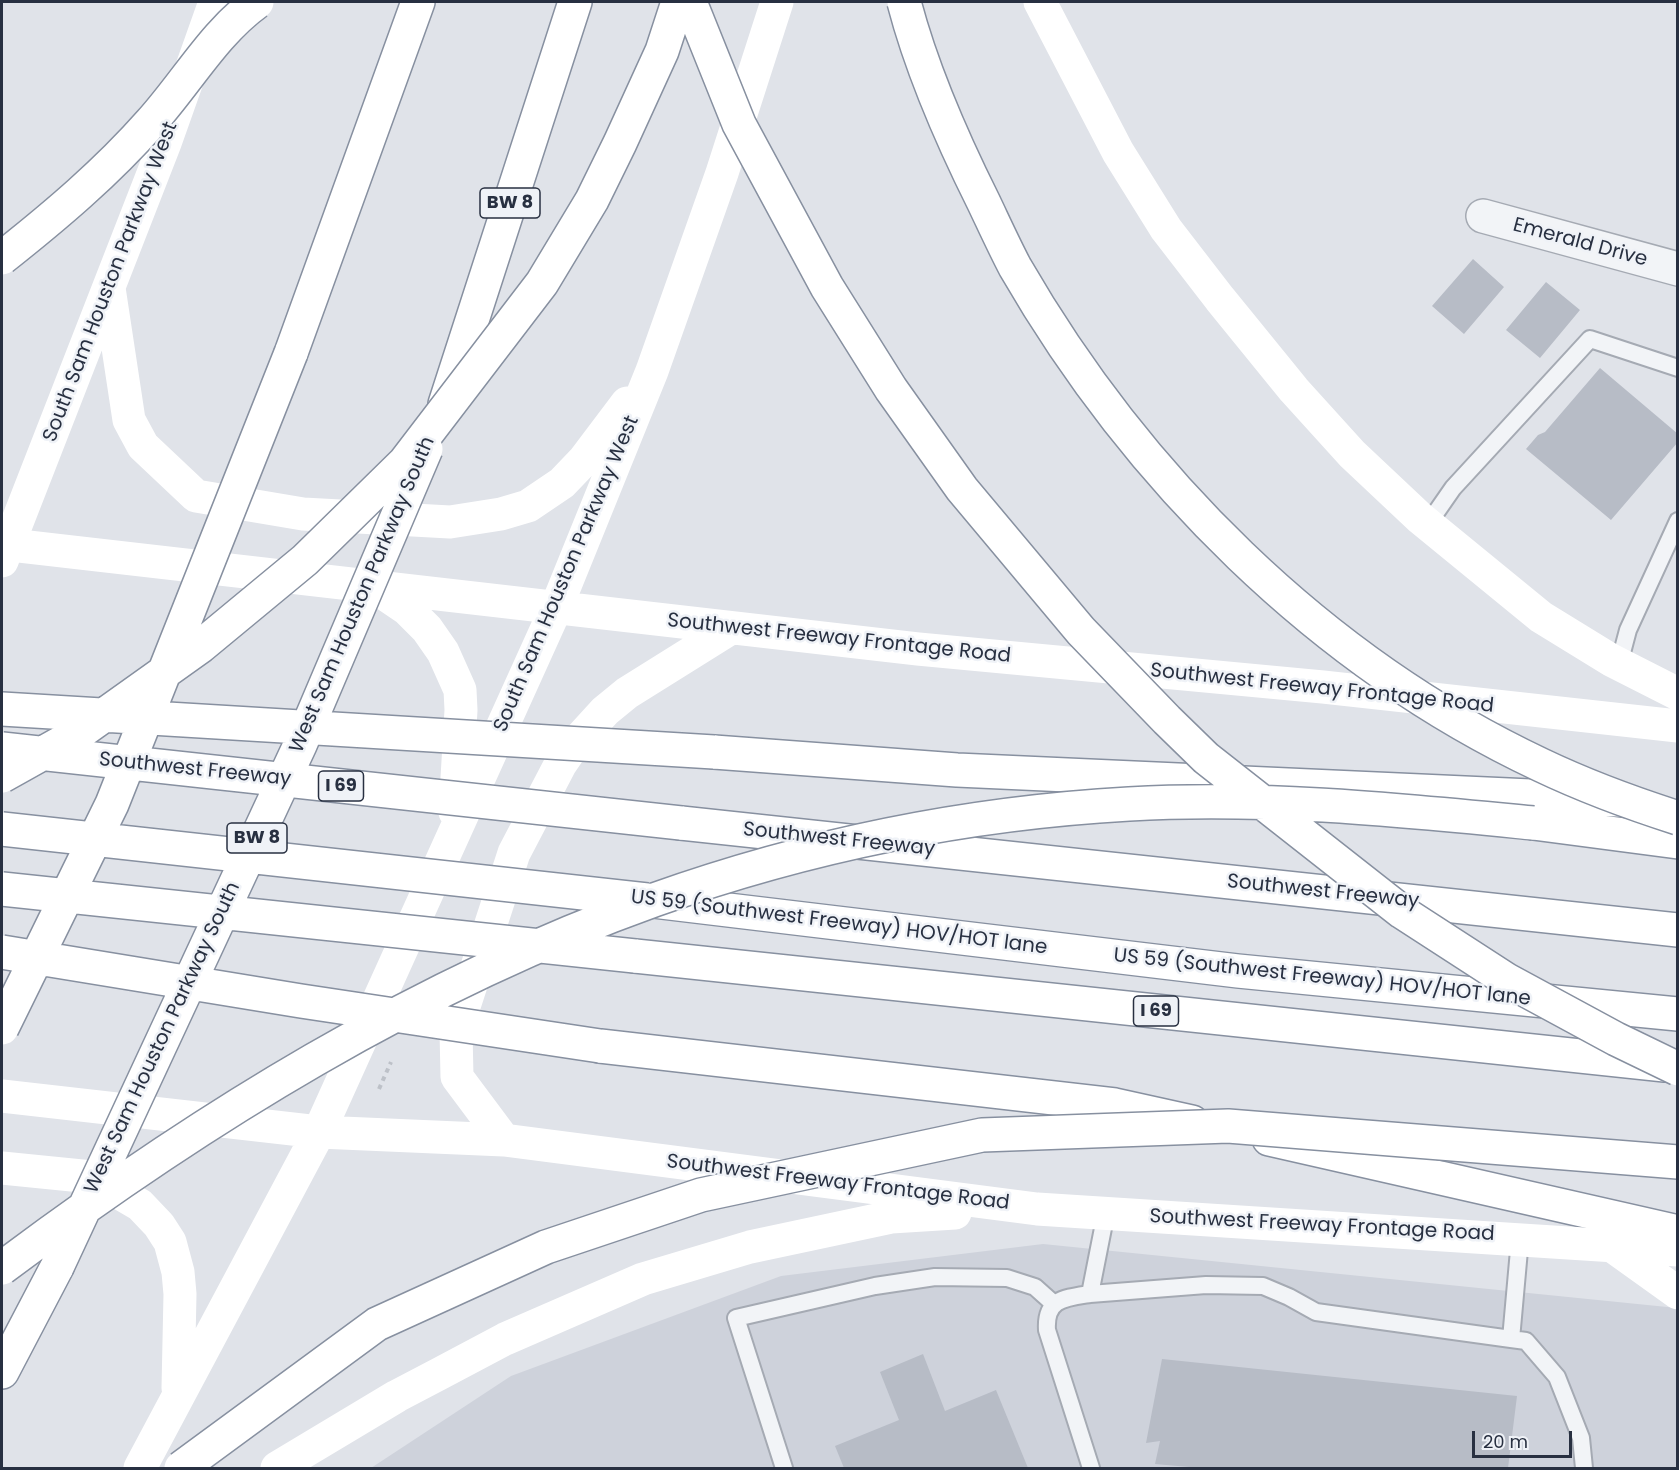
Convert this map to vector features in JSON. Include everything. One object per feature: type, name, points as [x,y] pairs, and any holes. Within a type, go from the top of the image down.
[{"type":"main road","name":"South Sam Houston Parkway West","points":[[4,550],[109,288],[216,2]]},
{"type":"main road","points":[[2,258],[57,215],[107,171],[153,121],[236,17],[257,2]]},
{"type":"main road","points":[[2,1028],[112,804],[291,353],[418,2]]},
{"type":"main road","name":"West Sam Houston Parkway South","points":[[2,1371],[57,1267],[300,745],[445,404],[575,2]]},
{"type":"main road","points":[[2,776],[79,733],[201,646],[305,560],[405,462],[542,283],[592,200],[662,51],[678,2]]},
{"type":"main road","points":[[690,2],[739,124],[827,287],[891,389],[962,489],[1081,631],[1206,758],[1402,912],[1507,980],[1616,1039],[1677,1067]]},
{"type":"main road","name":"South Sam Houston Parkway West","points":[[319,1132],[556,608],[652,371],[722,173],[777,2]]},
{"type":"main road","points":[[904,2],[913,35],[958,150],[1014,264],[1052,327],[1106,406],[1182,497],[1228,546],[1318,625],[1414,694],[1473,730],[1540,764],[1604,792],[1677,819]]},
{"type":"main road","points":[[1040,2],[1118,152],[1166,229],[1294,390],[1352,454],[1428,524],[1541,617],[1677,694]]},
{"type":"main road","points":[[109,288],[129,420],[143,446],[196,496],[303,514],[450,522],[501,514],[528,506],[562,483],[584,460],[652,371]]},
{"type":"main road","name":"Southwest Freeway Frontage Road","points":[[4,550],[374,586],[918,649],[1323,687],[1677,726]]},
{"type":"main road","points":[[374,586],[407,609],[427,629],[443,652],[460,690],[461,710],[454,832]]},
{"type":"main road","points":[[504,1140],[457,1077],[456,1031],[514,853],[560,765],[573,746],[605,711],[627,693],[732,628]]},
{"type":"main road","points":[[2,709],[714,752],[957,770],[1677,803]]},
{"type":"main road","name":"Southwest Freeway","points":[[2,749],[1677,930]]},
{"type":"main road","points":[[2,1268],[117,1186],[220,1118],[322,1056],[423,1001],[544,944],[632,908],[709,882],[826,849],[1006,816],[1119,805],[1185,802],[1274,802],[1425,812],[1533,823],[1677,842]]},
{"type":"main road","name":"US 59 (Southwest Freeway) HOV/HOT lane","points":[[2,830],[653,901],[1238,971],[1677,1014]]},
{"type":"main road","name":"I 69","points":[[2,888],[1677,1067]]},
{"type":"main road","points":[[2,952],[302,1001],[600,1046],[1115,1105],[1677,1232]]},
{"type":"main road","name":"Southwest Freeway Frontage Road","points":[[2,1096],[319,1132],[504,1140],[1037,1209],[1677,1250]]},
{"type":"main road","points":[[181,1468],[377,1324],[546,1247],[701,1195],[982,1135],[1228,1126],[1677,1162]]},
{"type":"main road","points":[[140,1468],[319,1132]]},
{"type":"main road","points":[[2,1168],[92,1176],[140,1205],[159,1225],[170,1242],[178,1272],[180,1294],[177,1395]]},
{"type":"main road","points":[[277,1468],[397,1395],[505,1340],[643,1279],[750,1247],[891,1217],[1037,1209]]},
{"type":"main road","points":[[1610,1244],[1677,1293]]},
{"type":"street","name":"Emerald Drive","points":[[1483,216],[1677,270]]},
{"type":"lane","points":[[1428,524],[1453,488],[1590,339],[1677,368]]},
{"type":"lane","points":[[1619,663],[1628,630],[1677,521]]},
{"type":"lane","points":[[1090,1294],[1106,1213]]},
{"type":"lane","points":[[1511,1339],[1520,1239]]},
{"type":"lane","points":[[784,1468],[736,1318],[835,1294],[934,1277],[1007,1278],[1035,1287],[1054,1304]]},
{"type":"lane","points":[[1091,1468],[1047,1330],[1046,1316],[1054,1304],[1068,1298],[1090,1294],[1206,1285],[1263,1286],[1316,1312],[1526,1341],[1557,1377],[1581,1438],[1584,1468]]},
{"type":"shaded area","points":[[1043,1244],[1677,1308],[1677,1468],[371,1468],[511,1376],[781,1276]]},
{"type":"building","points":[[1473,259],[1504,287],[1464,334],[1432,306]]},
{"type":"building","points":[[1546,282],[1580,310],[1540,358],[1506,330]]},
{"type":"building","points":[[1600,368],[1678,434],[1678,442],[1611,520],[1526,449],[1538,435],[1545,432]]},
{"type":"building","points":[[923,1354],[945,1411],[996,1390],[1028,1468],[844,1468],[835,1446],[899,1420],[880,1372]]},
{"type":"building","points":[[1162,1359],[1517,1396],[1508,1468],[1201,1468],[1155,1464],[1160,1441],[1146,1443]]}]
